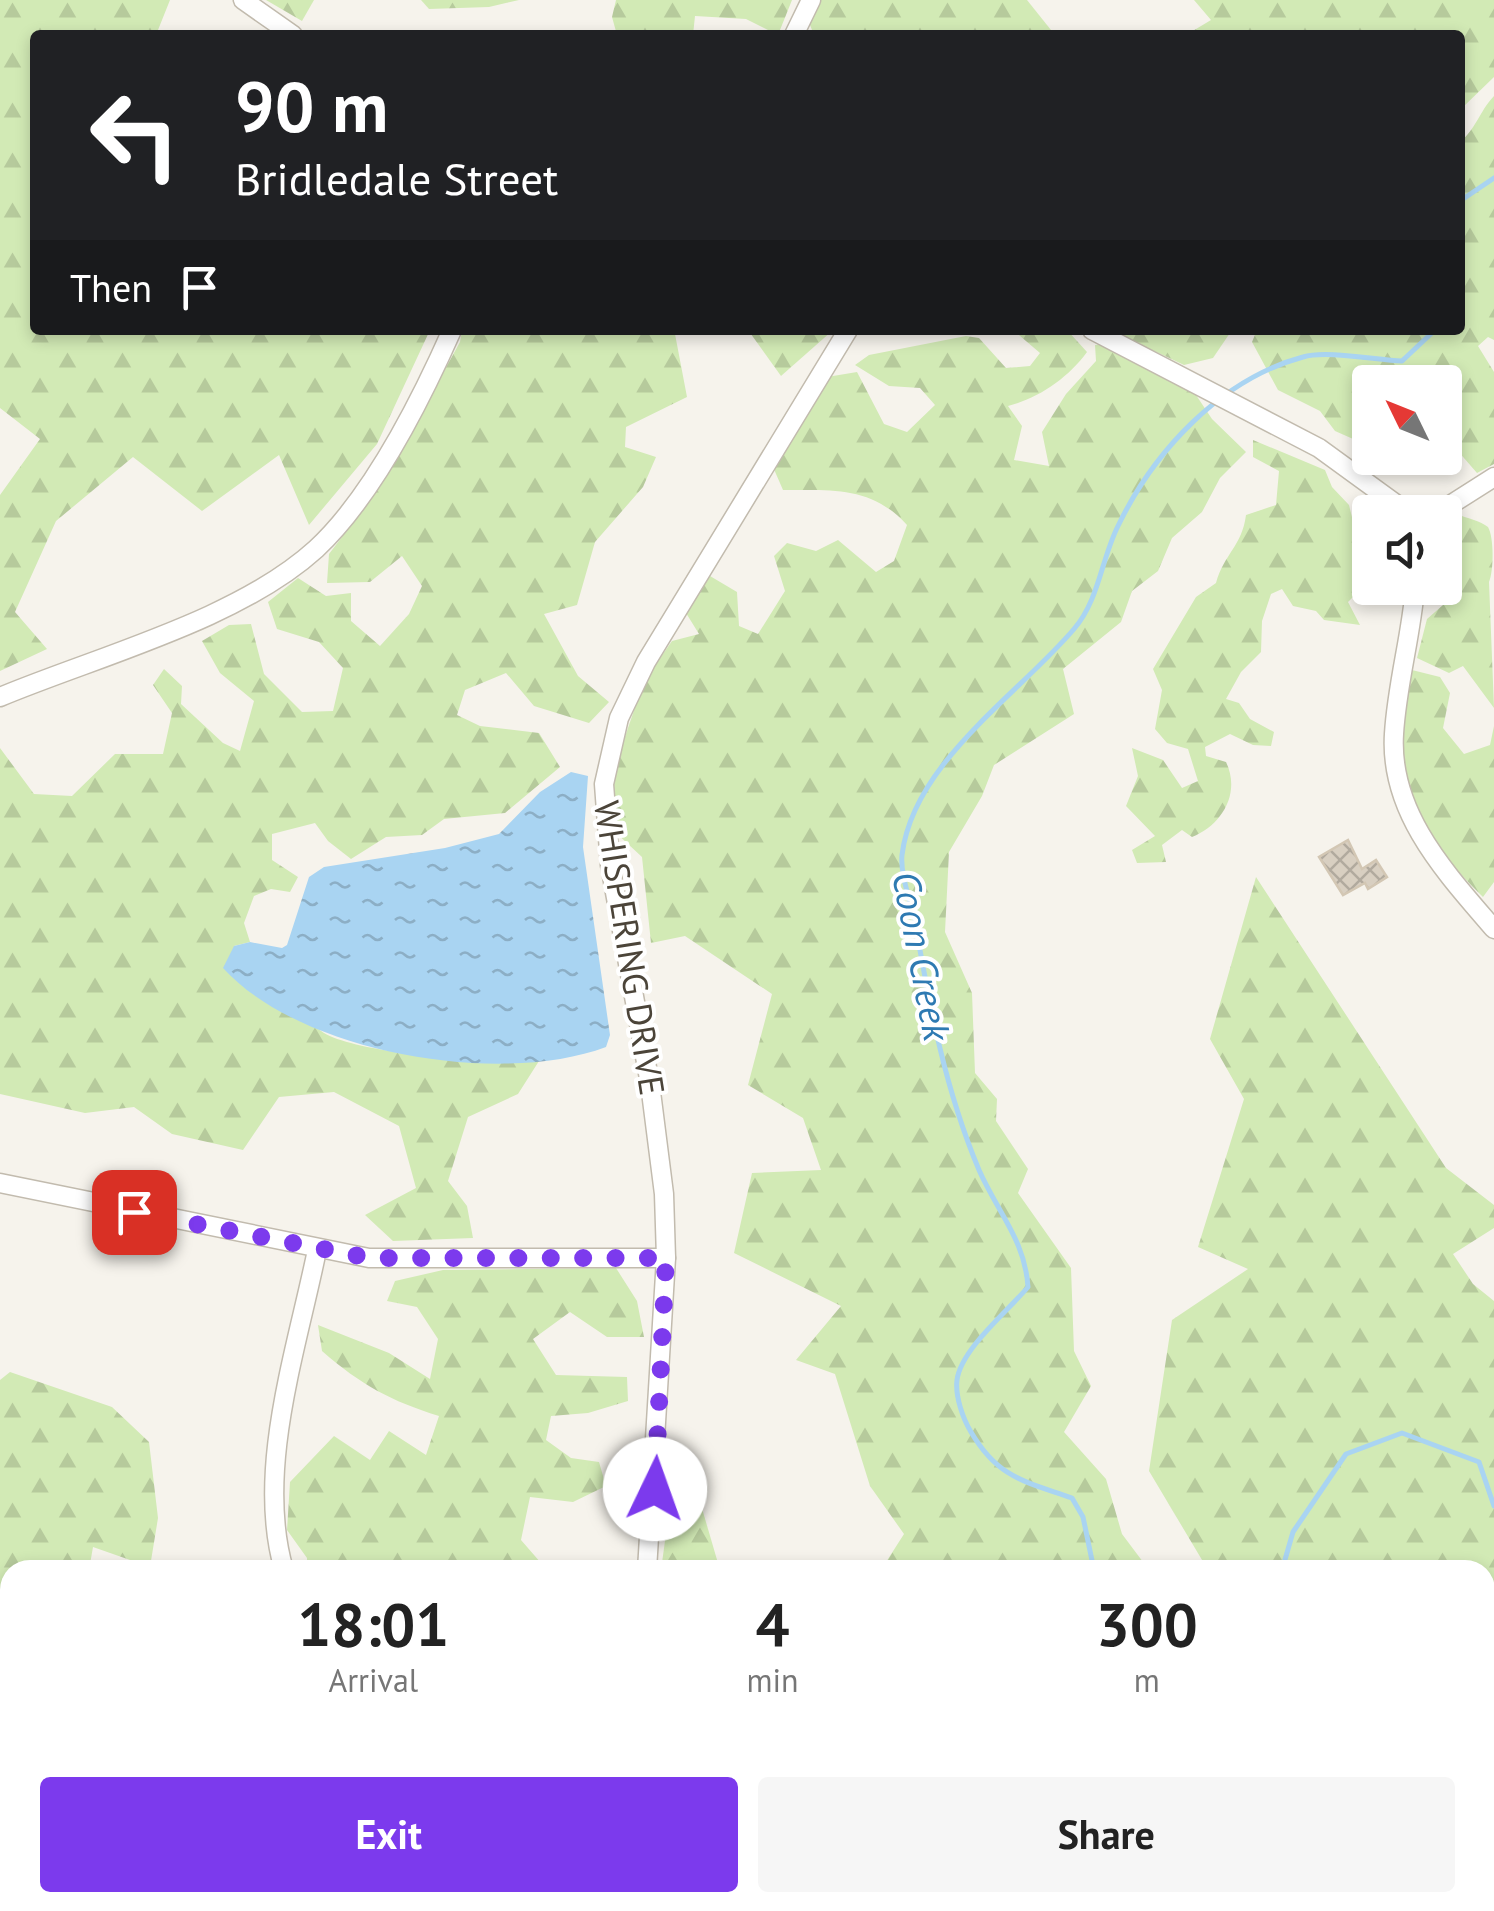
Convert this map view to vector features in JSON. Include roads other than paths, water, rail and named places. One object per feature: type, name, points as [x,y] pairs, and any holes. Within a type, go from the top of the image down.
[{"type":"street","points":[[243,0],[286,30]]},
{"type":"street","points":[[796,30],[811,0]]},
{"type":"street","points":[[0,697],[220,610],[280,576],[316,549],[359,498],[449,335]]},
{"type":"street","name":"WHISPERING DRIVE","points":[[648,1560],[666,1258],[664,1194],[650,1084],[610,865],[604,814],[606,766],[619,718],[646,662],[845,335]]},
{"type":"street","points":[[1102,335],[1225,397],[1353,469],[1386,495]]},
{"type":"street","points":[[1462,497],[1494,477]]},
{"type":"street","points":[[1413,605],[1394,735],[1399,783],[1427,846],[1494,928]]},
{"type":"street","points":[[0,1183],[317,1250],[416,1260],[666,1258]]},
{"type":"street","points":[[282,1560],[274,1526],[275,1463],[317,1250]]},
{"type":"water","points":[[571,772],[588,776],[583,847],[610,1035],[606,1047],[562,1059],[512,1063],[459,1062],[404,1054],[350,1041],[300,1022],[257,997],[223,968],[234,946],[250,942],[282,948],[287,945],[309,877],[324,867],[445,848],[499,834],[540,792]]},
{"type":"waterway","name":"Coon Creek","points":[[1465,198],[1494,178]]},
{"type":"waterway","name":"Coon Creek","points":[[1092,1560],[1083,1517],[1072,1498],[1002,1469],[971,1432],[958,1400],[957,1380],[967,1356],[1028,1287],[1022,1255],[967,1140],[940,1048],[903,871],[902,855],[910,822],[946,760],[1082,618],[1112,539],[1133,498],[1171,445],[1193,422],[1218,400],[1273,368],[1313,355],[1402,361],[1430,335]]},
{"type":"waterway","name":"Coon Creek","points":[[1285,1560],[1293,1532],[1346,1454],[1402,1433],[1479,1462],[1494,1506]]}]
